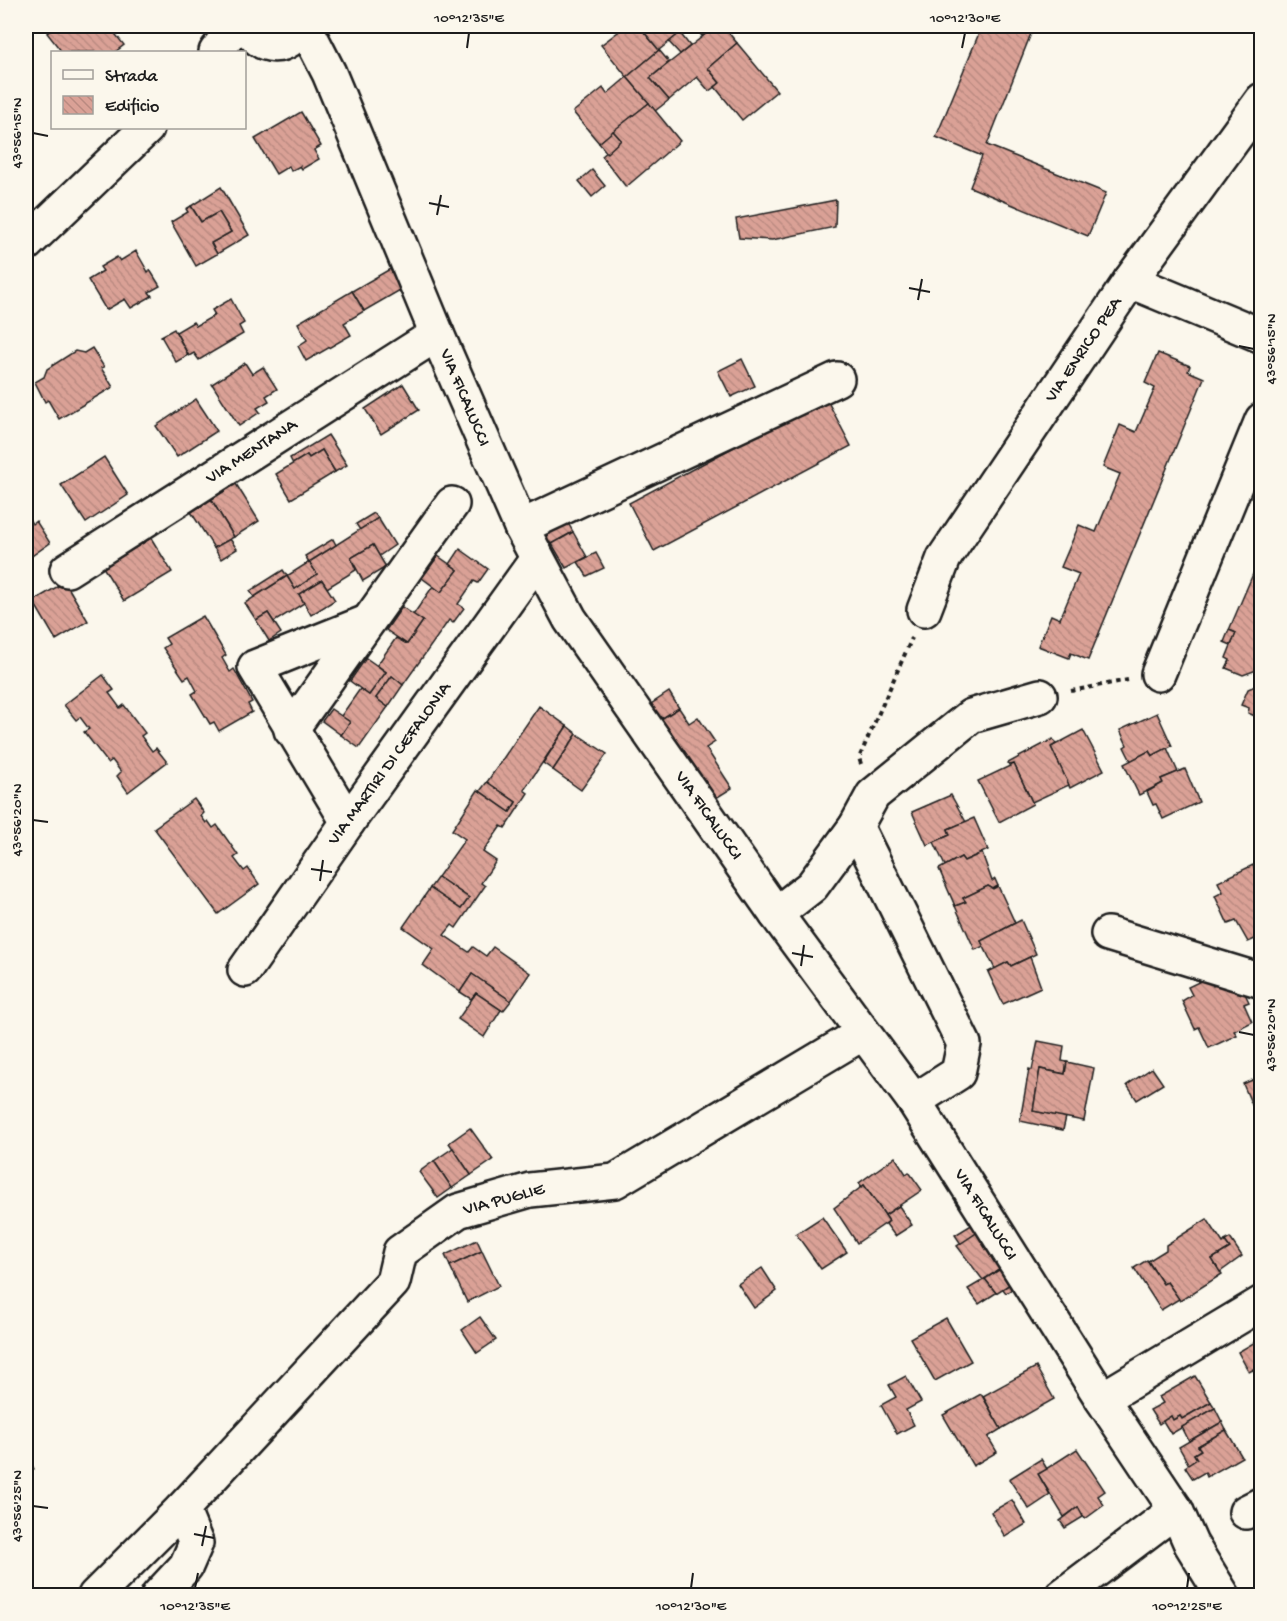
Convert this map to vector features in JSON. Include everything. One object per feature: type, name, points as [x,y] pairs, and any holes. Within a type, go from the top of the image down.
[{"type":"street","name":"VIA FICALUCCI","points":[[305,26],[329,72],[437,334],[521,527],[570,620],[776,914],[914,1101],[1102,1399],[1176,1510],[1191,1544],[1223,1596]]},
{"type":"street","points":[[219,51],[260,36],[329,72]]},
{"type":"street","name":"VIA ENRICO PEA","points":[[924,610],[944,558],[1130,281],[1262,100]]},
{"type":"street","points":[[26,244],[146,129]]},
{"type":"street","points":[[1130,281],[1262,336]]},
{"type":"street","name":"VIA MENTANA","points":[[67,570],[437,334]]},
{"type":"street","points":[[521,527],[837,379]]},
{"type":"street","points":[[1158,674],[1262,420]]},
{"type":"street","points":[[291,730],[452,504]]},
{"type":"street","name":"VIA MARTIRI DI CEFALONIA","points":[[245,970],[537,559]]},
{"type":"street","points":[[348,822],[255,667],[368,622]]},
{"type":"street","points":[[776,914],[812,886],[856,826],[873,795],[971,716],[1040,696]]},
{"type":"street","points":[[856,826],[964,1044],[958,1073],[914,1101]]},
{"type":"street","points":[[1108,934],[1262,981]]},
{"type":"street","name":"VIA PUGLIE","points":[[95,1596],[182,1509],[393,1282],[400,1252],[458,1211],[531,1190],[615,1181],[863,1033]]},
{"type":"street","points":[[1102,1399],[1262,1303]]},
{"type":"street","points":[[158,1596],[186,1566],[196,1543],[182,1509]]},
{"type":"street","points":[[1062,1596],[1176,1510]]},
{"type":"path","points":[[873,795],[859,758],[924,610]]},
{"type":"path","points":[[1040,696],[1158,674]]},
{"type":"building","points":[[56,26],[109,26],[124,45],[116,51],[61,51],[47,33]]},
{"type":"building","points":[[626,26],[639,26],[659,50],[627,77],[601,45]]},
{"type":"building","points":[[639,26],[689,26],[659,50]]},
{"type":"building","points":[[693,26],[716,26],[702,36]]},
{"type":"building","points":[[716,26],[723,26],[737,43],[708,68],[720,83],[709,91],[697,77],[669,100],[650,78]]},
{"type":"building","points":[[982,26],[1034,26],[987,145],[1106,193],[1088,236],[970,187],[982,156],[936,137]]},
{"type":"building","points":[[680,33],[690,46],[680,54],[669,42]]},
{"type":"building","points":[[737,43],[777,91],[742,120],[715,87],[720,83],[708,68]]},
{"type":"building","points":[[659,50],[669,62],[650,78],[669,100],[655,111],[627,77]]},
{"type":"building","points":[[627,77],[649,103],[599,143],[573,112],[603,88],[607,94]]},
{"type":"building","points":[[649,103],[680,141],[626,187],[602,156],[621,140],[613,131]]},
{"type":"building","points":[[301,112],[321,146],[314,150],[319,159],[302,169],[300,166],[291,171],[289,166],[276,174],[255,139]]},
{"type":"building","points":[[613,131],[621,140],[607,153],[599,143]]},
{"type":"building","points":[[592,170],[605,186],[592,197],[579,181]]},
{"type":"building","points":[[221,187],[249,235],[217,254],[211,243],[231,232],[219,212],[201,222],[191,206]]},
{"type":"building","points":[[836,200],[835,227],[772,240],[739,238],[736,219]]},
{"type":"building","points":[[191,206],[201,222],[219,212],[231,232],[211,243],[217,254],[196,266],[171,222],[188,212],[186,209]]},
{"type":"building","points":[[136,251],[148,272],[150,270],[160,286],[149,292],[152,296],[131,308],[125,299],[106,310],[88,280],[103,271],[100,267],[117,257],[120,261]]},
{"type":"building","points":[[390,269],[402,289],[364,311],[352,291]]},
{"type":"building","points":[[352,291],[364,311],[344,323],[351,335],[306,361],[298,346],[307,340],[298,323]]},
{"type":"building","points":[[231,299],[244,323],[239,326],[243,334],[199,360],[194,353],[189,356],[176,332],[193,322],[196,326],[215,315],[212,310]]},
{"type":"building","points":[[174,329],[188,355],[176,362],[161,336]]},
{"type":"building","points":[[92,348],[113,387],[59,419],[48,400],[45,402],[35,382],[44,377],[47,369],[75,351],[84,353]]},
{"type":"building","points":[[1158,353],[1190,366],[1188,371],[1204,378],[1088,660],[1071,653],[1069,658],[1038,646],[1051,615],[1060,619],[1079,574],[1061,567],[1079,525],[1096,532],[1120,474],[1103,467],[1120,425],[1136,432],[1155,388],[1145,383]]},
{"type":"building","points":[[742,359],[755,386],[731,397],[718,371]]},
{"type":"building","points":[[245,363],[252,374],[263,367],[277,389],[266,396],[269,401],[257,408],[260,412],[239,426],[212,384]]},
{"type":"building","points":[[403,384],[419,410],[381,434],[365,409]]},
{"type":"building","points":[[826,398],[851,446],[654,551],[629,503]]},
{"type":"building","points":[[196,399],[217,431],[177,457],[156,426]]},
{"type":"building","points":[[328,435],[347,465],[335,472],[322,450],[309,458],[307,455],[293,464],[290,458]]},
{"type":"building","points":[[26,450],[32,460],[26,464]]},
{"type":"building","points":[[322,450],[335,472],[291,499],[276,474],[307,455],[309,458]]},
{"type":"building","points":[[104,457],[128,495],[86,523],[61,485]]},
{"type":"building","points":[[236,484],[259,521],[234,537],[211,499]]},
{"type":"building","points":[[211,499],[234,537],[214,548],[191,512]]},
{"type":"building","points":[[26,513],[32,524],[36,521],[50,543],[26,560]]},
{"type":"building","points":[[374,513],[378,518],[360,530],[356,524]]},
{"type":"building","points":[[378,518],[395,545],[379,556],[373,545],[351,558],[356,570],[327,588],[322,580],[299,594],[304,603],[274,622],[268,613],[256,620],[245,603],[287,576],[295,589],[317,574],[309,562]]},
{"type":"building","points":[[567,521],[573,532],[547,546],[548,530]]},
{"type":"building","points":[[573,532],[587,557],[566,568],[552,544]]},
{"type":"building","points":[[151,538],[172,572],[124,601],[103,567]]},
{"type":"building","points":[[230,539],[237,549],[221,559],[214,548]]},
{"type":"building","points":[[333,539],[336,545],[309,562],[305,556]]},
{"type":"building","points":[[373,545],[386,567],[363,581],[351,558]]},
{"type":"building","points":[[460,549],[488,569],[478,583],[474,581],[458,604],[464,608],[453,623],[449,620],[403,685],[392,676],[376,698],[388,707],[359,748],[341,735],[350,722],[341,716],[360,689],[369,695],[386,672],[377,665],[396,638],[407,644],[423,621],[413,615],[433,586],[441,592],[458,570],[450,564]]},
{"type":"building","points":[[596,553],[604,568],[587,576],[578,562]]},
{"type":"building","points":[[1262,553],[1262,668],[1243,675],[1226,668],[1230,660],[1226,658],[1236,633],[1229,630]]},
{"type":"building","points":[[438,556],[458,570],[441,592],[422,578]]},
{"type":"building","points":[[309,562],[317,574],[295,589],[287,576]]},
{"type":"building","points":[[283,570],[287,576],[254,597],[250,591]]},
{"type":"building","points":[[322,580],[335,600],[311,615],[299,594]]},
{"type":"building","points":[[65,582],[88,621],[56,640],[33,601]]},
{"type":"building","points":[[402,607],[423,621],[407,644],[386,630]]},
{"type":"building","points":[[268,613],[281,633],[269,641],[256,620]]},
{"type":"building","points":[[203,616],[226,655],[222,658],[230,672],[234,669],[252,702],[248,704],[252,712],[219,731],[214,722],[210,724],[192,694],[197,691],[189,676],[184,679],[163,648],[169,644],[165,638]]},
{"type":"building","points":[[1229,630],[1236,633],[1231,645],[1224,642]]},
{"type":"building","points":[[366,658],[386,672],[369,695],[350,681]]},
{"type":"building","points":[[103,675],[114,690],[109,693],[120,708],[124,705],[145,733],[141,736],[152,751],[156,748],[167,762],[128,792],[117,776],[121,772],[112,760],[108,763],[84,732],[89,729],[80,717],[76,720],[64,705]]},
{"type":"building","points":[[392,676],[403,685],[388,707],[376,698]]},
{"type":"building","points":[[1262,683],[1262,719],[1248,713],[1249,708],[1241,705],[1248,689]]},
{"type":"building","points":[[669,692],[679,708],[661,719],[651,704]]},
{"type":"building","points":[[539,706],[567,726],[524,790],[528,793],[505,828],[501,826],[483,852],[496,861],[481,883],[485,886],[456,928],[452,925],[444,935],[469,952],[473,947],[486,956],[493,947],[530,973],[511,1001],[472,974],[460,992],[423,965],[434,949],[403,927],[430,888],[461,909],[469,898],[438,877],[465,839],[452,830],[478,790],[510,812],[516,802],[487,782]]},
{"type":"building","points":[[679,708],[689,723],[698,717],[715,742],[706,748],[732,788],[713,800],[661,719]]},
{"type":"building","points":[[331,709],[350,722],[341,735],[322,721]]},
{"type":"building","points":[[1157,713],[1172,746],[1152,756],[1149,751],[1131,761],[1124,747],[1127,745],[1120,730]]},
{"type":"building","points":[[567,726],[577,734],[553,770],[543,763]]},
{"type":"building","points":[[1083,730],[1104,770],[1070,788],[1051,747]]},
{"type":"building","points":[[577,734],[607,754],[581,790],[553,770]]},
{"type":"building","points":[[1053,739],[1056,744],[1051,747],[1069,785],[1032,802],[1014,764],[1009,765],[1008,763]]},
{"type":"building","points":[[1167,748],[1178,772],[1161,779],[1163,783],[1139,795],[1124,764],[1149,751],[1152,756]]},
{"type":"building","points":[[1014,764],[1033,804],[999,822],[978,781]]},
{"type":"building","points":[[1185,769],[1199,802],[1163,819],[1147,792],[1163,783],[1161,779]]},
{"type":"building","points":[[487,782],[516,802],[510,812],[480,791]]},
{"type":"building","points":[[951,795],[966,822],[948,829],[950,835],[927,845],[912,812]]},
{"type":"building","points":[[194,799],[204,813],[201,816],[206,823],[208,821],[213,828],[217,825],[238,855],[234,858],[244,871],[248,868],[259,884],[218,914],[154,828]]},
{"type":"building","points":[[974,818],[988,850],[964,861],[961,857],[945,866],[934,842],[950,835],[948,829]]},
{"type":"building","points":[[982,853],[992,881],[995,879],[998,886],[993,889],[988,886],[963,898],[966,902],[955,906],[939,869],[961,857],[964,861]]},
{"type":"building","points":[[1253,865],[1255,870],[1262,867],[1262,936],[1248,942],[1236,921],[1228,924],[1215,896],[1223,892],[1218,882]]},
{"type":"building","points":[[438,877],[469,898],[461,909],[430,888]]},
{"type":"building","points":[[988,886],[993,889],[998,886],[1015,923],[981,941],[984,946],[975,950],[955,906],[966,902],[963,898]]},
{"type":"building","points":[[1021,920],[1036,954],[1011,966],[1008,962],[995,969],[981,941]]},
{"type":"building","points":[[1030,957],[1041,987],[1003,1004],[988,972],[1008,962],[1011,966]]},
{"type":"building","points":[[472,974],[511,1001],[503,1011],[476,993],[471,999],[460,992]]},
{"type":"building","points":[[1236,975],[1249,1002],[1244,1004],[1252,1022],[1234,1031],[1237,1035],[1209,1048],[1199,1027],[1195,1029],[1182,1001],[1192,995],[1188,987],[1209,977],[1213,986]]},
{"type":"building","points":[[476,993],[501,1010],[484,1037],[458,1019]]},
{"type":"building","points":[[1038,1041],[1064,1046],[1062,1061],[1067,1062],[1065,1074],[1040,1069],[1033,1111],[1066,1117],[1063,1130],[1020,1121],[1029,1069],[1032,1070]]},
{"type":"building","points":[[1067,1062],[1094,1068],[1084,1121],[1033,1111],[1040,1069],[1065,1074]]},
{"type":"building","points":[[1152,1068],[1163,1084],[1137,1100],[1127,1085]]},
{"type":"building","points":[[1262,1076],[1262,1110],[1258,1102],[1252,1105],[1243,1084]]},
{"type":"building","points":[[470,1128],[493,1160],[471,1175],[449,1143]]},
{"type":"building","points":[[453,1148],[471,1175],[452,1188],[434,1161]]},
{"type":"building","points":[[895,1157],[906,1174],[909,1172],[922,1190],[885,1215],[864,1185],[862,1187],[859,1183]]},
{"type":"building","points":[[434,1161],[452,1188],[438,1198],[419,1172]]},
{"type":"building","points":[[864,1185],[889,1221],[857,1243],[834,1208]]},
{"type":"building","points":[[899,1206],[912,1225],[895,1236],[886,1224],[889,1221],[885,1215]]},
{"type":"building","points":[[822,1217],[847,1252],[821,1269],[796,1234]]},
{"type":"building","points":[[1207,1219],[1223,1243],[1225,1241],[1230,1248],[1212,1259],[1222,1274],[1180,1301],[1167,1282],[1163,1284],[1148,1261],[1166,1250],[1166,1245]]},
{"type":"building","points":[[973,1224],[978,1232],[961,1244],[955,1235]]},
{"type":"building","points":[[978,1232],[1002,1268],[983,1280],[957,1246]]},
{"type":"building","points":[[1230,1238],[1242,1256],[1220,1272],[1212,1259],[1230,1248],[1225,1241]]},
{"type":"building","points":[[477,1240],[482,1251],[450,1266],[445,1255]]},
{"type":"building","points":[[482,1251],[499,1286],[467,1302],[450,1266]]},
{"type":"building","points":[[1147,1260],[1163,1284],[1167,1282],[1179,1299],[1161,1310],[1134,1268]]},
{"type":"building","points":[[762,1268],[777,1291],[754,1308],[738,1284]]},
{"type":"building","points":[[1002,1268],[1012,1283],[996,1293],[985,1279]]},
{"type":"building","points":[[985,1279],[996,1293],[979,1304],[968,1289]]},
{"type":"building","points":[[1012,1283],[1015,1287],[1006,1293],[1003,1289]]},
{"type":"building","points":[[480,1317],[496,1340],[477,1353],[462,1330]]},
{"type":"building","points":[[946,1318],[971,1361],[935,1381],[910,1338]]},
{"type":"building","points":[[1262,1338],[1262,1365],[1249,1372],[1238,1352]]},
{"type":"building","points":[[1262,1365],[1262,1383],[1260,1383],[1253,1369]]},
{"type":"building","points":[[1036,1367],[1054,1399],[1001,1429],[983,1396]]},
{"type":"building","points":[[906,1376],[921,1402],[906,1410],[914,1425],[897,1434],[881,1405],[896,1397],[889,1385]]},
{"type":"building","points":[[1195,1376],[1211,1402],[1182,1419],[1180,1416],[1173,1420],[1171,1416],[1159,1424],[1150,1410],[1163,1403],[1159,1397]]},
{"type":"building","points":[[981,1394],[1001,1429],[988,1437],[997,1452],[973,1466],[943,1415]]},
{"type":"building","points":[[1211,1402],[1215,1408],[1171,1434],[1163,1421],[1171,1416],[1173,1420],[1180,1416],[1182,1419]]},
{"type":"building","points":[[1215,1408],[1222,1422],[1189,1441],[1182,1427]]},
{"type":"building","points":[[1222,1422],[1226,1430],[1198,1446],[1201,1450],[1194,1454],[1197,1459],[1189,1465],[1179,1447]]},
{"type":"building","points":[[1226,1430],[1242,1457],[1207,1477],[1205,1472],[1193,1479],[1185,1467],[1197,1459],[1194,1454],[1201,1450],[1198,1446]]},
{"type":"building","points":[[1077,1449],[1105,1491],[1098,1496],[1104,1505],[1085,1519],[1078,1507],[1064,1517],[1038,1474]]},
{"type":"building","points":[[26,1455],[34,1469],[26,1474]]},
{"type":"building","points":[[1041,1459],[1047,1469],[1038,1474],[1050,1495],[1029,1509],[1009,1479]]},
{"type":"building","points":[[1012,1500],[1026,1524],[1005,1537],[991,1512]]},
{"type":"building","points":[[1078,1507],[1083,1517],[1065,1528],[1060,1521]]}]
